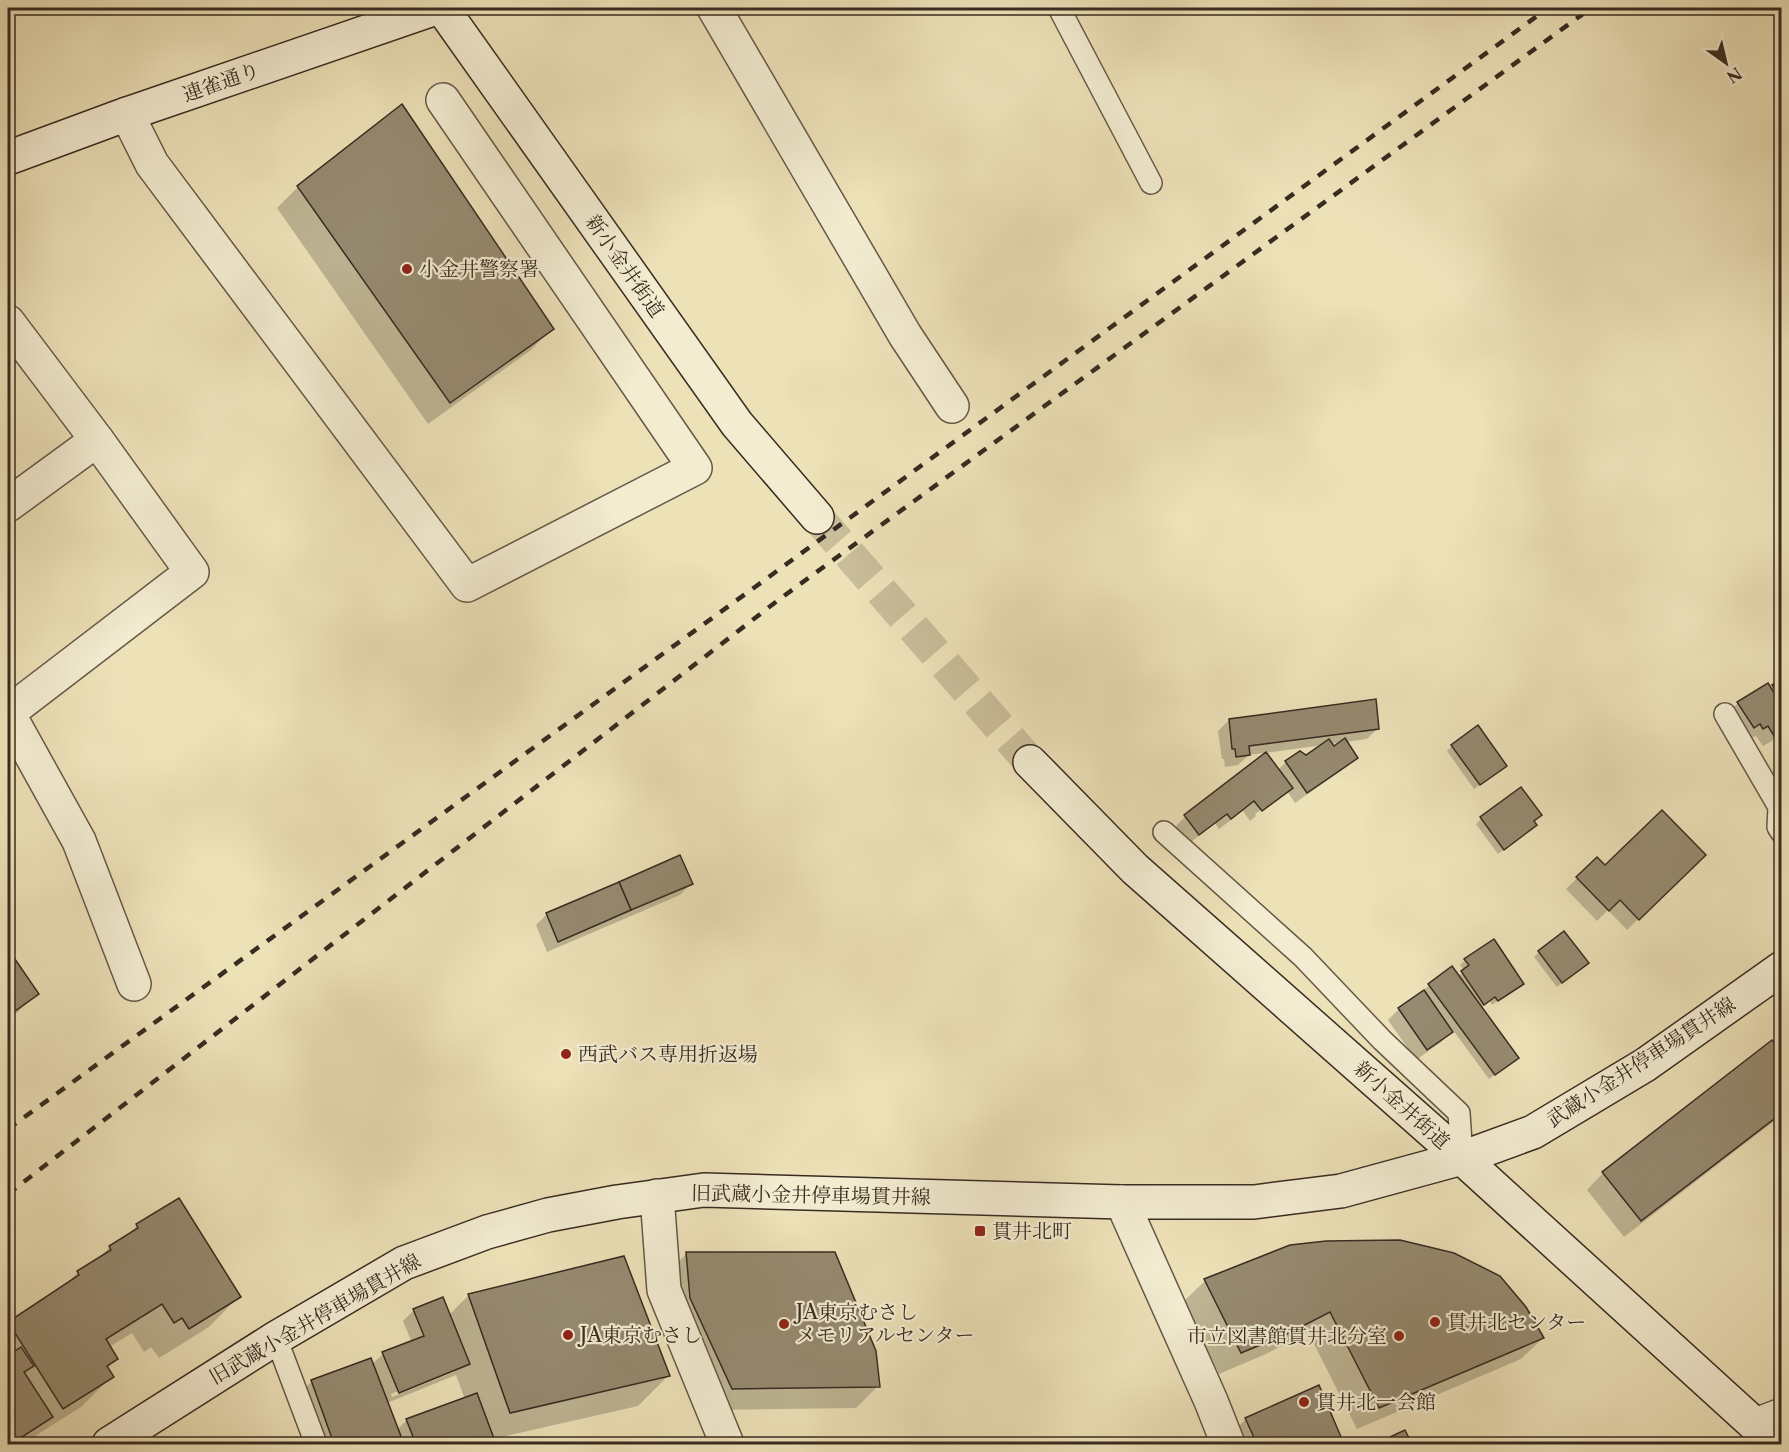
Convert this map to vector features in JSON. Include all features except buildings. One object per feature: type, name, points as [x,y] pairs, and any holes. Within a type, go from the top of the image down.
[{"type":"street","name":"連雀通り","points":[[8,158],[127,114],[436,8]]},
{"type":"street","name":"新小金井街道","points":[[442,8],[737,424],[817,517]]},
{"type":"street","points":[[714,8],[905,335],[952,406]]},
{"type":"street","points":[[127,114],[152,164],[467,585],[695,468],[443,100]]},
{"type":"street","points":[[9,328],[97,440],[192,572],[8,713],[79,841],[134,984]]},
{"type":"street","points":[[8,505],[97,440]]},
{"type":"street","name":"新小金井街道","points":[[1030,762],[1135,869],[1771,1428]]},
{"type":"street","name":"武蔵小金井停車場貫井線","points":[[1462,1158],[1533,1132],[1589,1100],[1645,1065],[1782,968]]},
{"type":"street","name":"旧武蔵小金井停車場貫井線","points":[[109,1444],[276,1338],[404,1263],[487,1232],[548,1215],[704,1190],[1122,1202],[1254,1202],[1341,1191],[1462,1158]]},
{"type":"street","points":[[657,1196],[664,1290],[728,1444]]},
{"type":"street","points":[[1122,1202],[1228,1444]]},
{"type":"lane","points":[[1059,8],[1150,183]]},
{"type":"lane","points":[[1725,714],[1779,807],[1778,827],[1782,833]]},
{"type":"lane","points":[[1164,832],[1303,957],[1382,1040],[1459,1113],[1462,1158]]},
{"type":"lane","points":[[276,1338],[316,1444]]},
{"type":"tunnel","points":[[817,517],[1030,762]]},
{"type":"railway","points":[[8,1129],[1548,8]]},
{"type":"railway","points":[[8,1194],[781,598],[1591,8]]},
{"type":"place","name":"小金井警察署","points":[[407,269]]},
{"type":"place","name":"西武バス専用折返場","points":[[566,1054]]},
{"type":"place","name":"貫井北町","points":[[980,1231]]},
{"type":"place","name":"貫井北センター","points":[[1435,1322]]},
{"type":"place","name":"JA東京むさし メモリアルセンター","points":[[784,1324]]},
{"type":"place","name":"JA東京むさし","points":[[568,1335]]},
{"type":"place","name":"市立図書館貫井北分室","points":[[1399,1336]]},
{"type":"place","name":"貫井北一会館","points":[[1304,1402]]}]
